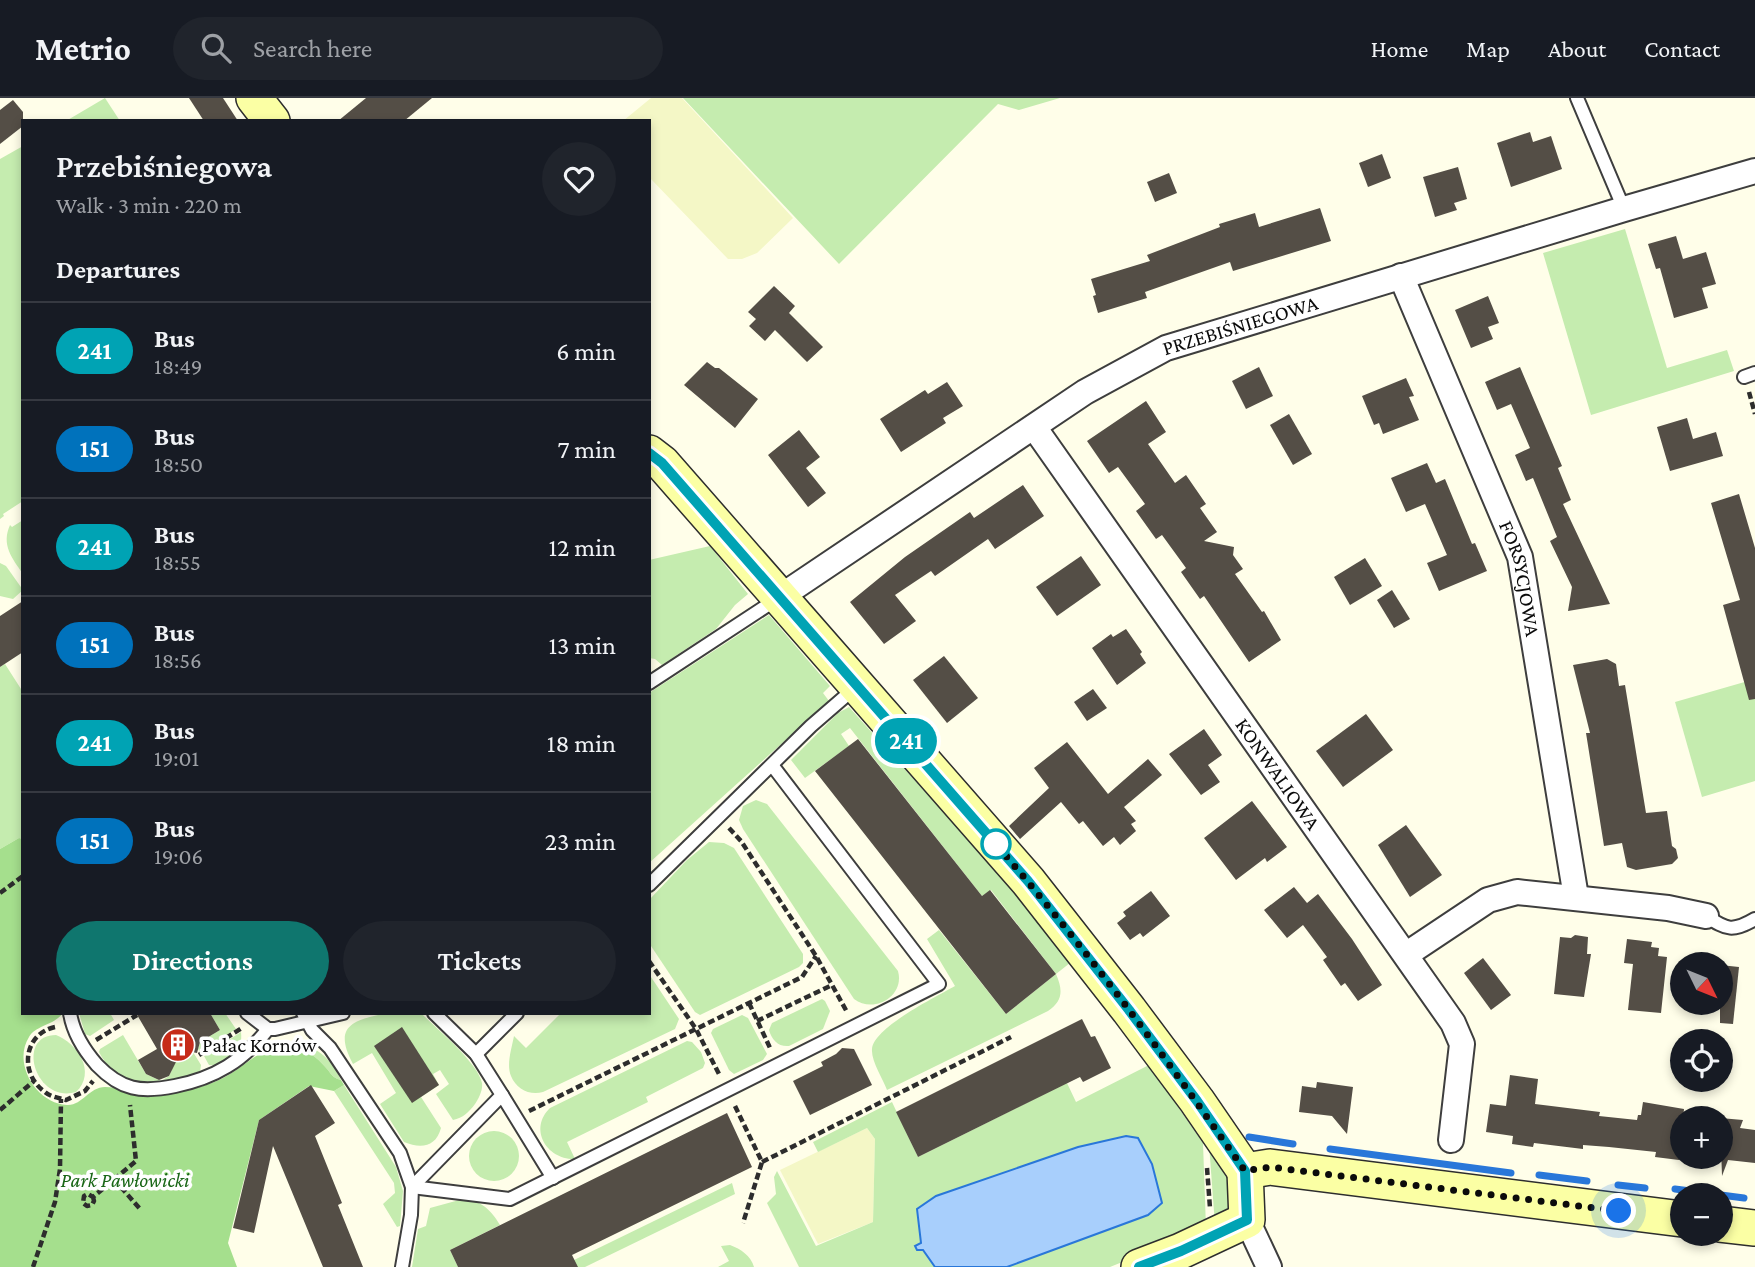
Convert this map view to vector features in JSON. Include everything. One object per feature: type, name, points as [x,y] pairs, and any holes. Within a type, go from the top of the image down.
[{"type":"street","points":[[254,98],[270,119]]},
{"type":"street","name":"PRZEBIŚNIEGOWA","points":[[780,597],[1084,392],[1166,348],[1755,172]]},
{"type":"street","name":"FORSYCJOWA","points":[[1401,276],[1520,557],[1576,897]]},
{"type":"street","name":"KONWALIOWA","points":[[1034,427],[1454,1023],[1462,1044],[1451,1140]]},
{"type":"street","points":[[651,455],[662,463],[858,685],[1051,910],[1129,1010],[1245,1171],[1247,1220],[1269,1267]]},
{"type":"street","points":[[1407,954],[1488,900],[1517,892],[1668,908],[1706,916]]},
{"type":"street","points":[[1245,1171],[1270,1167],[1670,1217]]},
{"type":"street","points":[[1139,1267],[1247,1220]]},
{"type":"street","points":[[1733,1225],[1755,1228]]},
{"type":"lane","points":[[1577,98],[1624,209]]},
{"type":"lane","points":[[651,682],[780,597]]},
{"type":"lane","points":[[651,883],[811,726],[858,685]]},
{"type":"lane","points":[[412,1187],[510,1199],[939,984],[772,765]]},
{"type":"lane","points":[[1706,916],[1723,928],[1741,928],[1755,919]]},
{"type":"lane","points":[[251,1017],[268,1029],[286,1028],[304,1017],[324,1015]]},
{"type":"lane","points":[[436,1015],[476,1054],[553,1178]]},
{"type":"lane","points":[[476,1054],[515,1015]]},
{"type":"lane","points":[[70,1017],[84,1048],[101,1069],[118,1083],[154,1091],[208,1078],[236,1062],[255,1046],[268,1029]]},
{"type":"lane","points":[[304,1017],[330,1048],[400,1153],[412,1187],[411,1215],[402,1267]]},
{"type":"lane","points":[[412,1187],[502,1095]]},
{"type":"path","points":[[718,818],[741,841],[816,956],[856,1026]]},
{"type":"path","points":[[0,893],[21,877]]},
{"type":"path","points":[[516,1118],[802,977],[816,956]]},
{"type":"path","points":[[651,964],[696,1029],[762,1162],[743,1223]]},
{"type":"path","points":[[757,1021],[832,985]]},
{"type":"path","points":[[748,1003],[778,1065]]},
{"type":"path","points":[[96,1040],[136,1015]]},
{"type":"path","points":[[70,1017],[63,1026],[45,1029],[35,1037],[28,1057],[34,1080],[45,1092],[61,1099],[72,1099],[85,1091],[101,1069]]},
{"type":"path","points":[[199,1055],[251,1017]]},
{"type":"path","points":[[762,1162],[1011,1037]]},
{"type":"path","points":[[0,1110],[34,1080]]},
{"type":"path","points":[[93,1196],[136,1161],[131,1088]]},
{"type":"path","points":[[33,1267],[55,1202],[60,1169],[61,1099]]},
{"type":"path","points":[[1215,1236],[1211,1227],[1205,1140],[1216,1129]]},
{"type":"path","points":[[114,1178],[140,1209]]},
{"type":"green space","points":[[105,98],[119,119],[69,119]]},
{"type":"green space","points":[[651,98],[682,98],[793,218],[757,253],[742,259],[728,259],[651,179],[651,119],[625,119]]},
{"type":"green space","points":[[683,98],[1060,98],[1019,110],[998,104],[839,264]]},
{"type":"green space","points":[[21,147],[21,502],[0,519],[0,159]]},
{"type":"green space","points":[[1625,229],[1667,368],[1727,350],[1734,371],[1591,415],[1543,253]]},
{"type":"green space","points":[[21,521],[21,571],[7,545],[10,525],[12,527]]},
{"type":"green space","points":[[710,546],[748,594],[735,605],[716,629],[662,665],[651,658],[651,560]]},
{"type":"green space","points":[[0,563],[6,566],[21,587],[21,592],[13,599],[0,596]]},
{"type":"green space","points":[[769,615],[830,686],[823,693],[829,701],[651,861],[651,692]]},
{"type":"green space","points":[[5,664],[21,689],[21,838],[0,849],[0,667]]},
{"type":"green space","points":[[1755,679],[1755,781],[1702,797],[1675,702]]},
{"type":"green space","points":[[849,707],[1075,959],[1056,974],[991,890],[982,896],[850,728],[841,734],[849,746],[805,778],[791,760],[838,713]]},
{"type":"green space","points":[[756,800],[767,804],[898,971],[897,988],[886,1000],[870,1004],[854,999],[743,829],[739,820],[743,806]]},
{"type":"green space","name":"Park Pawłowicki","points":[[21,838],[21,1015],[61,1015],[32,1033],[25,1048],[24,1059],[30,1081],[46,1098],[56,1103],[72,1105],[94,1090],[105,1087],[147,1095],[185,1091],[223,1078],[270,1047],[274,1051],[298,1049],[310,1053],[344,1085],[334,1091],[309,1086],[259,1120],[228,1243],[237,1267],[0,1267],[0,849]]},
{"type":"green space","points":[[709,842],[724,843],[734,848],[803,954],[803,963],[799,967],[700,1015],[695,1012],[651,946],[651,898],[687,860]]},
{"type":"green space","points":[[939,930],[1006,1014],[1056,974],[1060,995],[1057,1003],[1048,1011],[887,1090],[873,1059],[875,1040],[907,1013],[955,986],[927,939]]},
{"type":"green space","points":[[651,977],[679,1019],[675,1029],[538,1093],[520,1088],[511,1076],[509,1067],[514,1036],[526,1048],[559,1015],[651,1015]]},
{"type":"green space","points":[[822,999],[830,1011],[823,1029],[789,1046],[774,1040],[769,1030],[772,1023]]},
{"type":"green space","points":[[80,1015],[111,1015],[114,1020],[90,1036],[85,1034]]},
{"type":"green space","points":[[211,1015],[226,1015],[236,1029],[200,1052],[200,1042],[220,1030]]},
{"type":"green space","points":[[378,1015],[423,1015],[466,1057],[479,1075],[482,1088],[476,1102],[463,1116],[453,1120],[436,1094],[449,1084],[440,1070],[433,1074],[439,1085],[421,1097],[441,1128],[432,1143],[422,1146],[404,1142],[380,1104],[396,1093],[372,1053],[353,1064],[347,1051],[346,1033],[350,1026]]},
{"type":"green space","points":[[742,1015],[748,1018],[767,1054],[763,1060],[734,1074],[729,1070],[711,1033],[713,1029]]},
{"type":"green space","points":[[241,1032],[239,1048],[233,1056],[219,1066],[209,1065],[204,1056]]},
{"type":"green space","points":[[56,1035],[71,1044],[82,1059],[85,1076],[76,1092],[62,1093],[50,1088],[35,1068],[36,1046],[43,1038]]},
{"type":"green space","points":[[123,1035],[146,1074],[161,1081],[169,1076],[172,1070],[169,1064],[187,1051],[193,1052],[201,1065],[200,1072],[163,1082],[141,1082],[121,1076],[105,1062],[99,1052]]},
{"type":"green space","points":[[687,1041],[692,1042],[701,1052],[705,1063],[703,1068],[646,1097],[648,1102],[567,1142],[575,1159],[565,1158],[549,1149],[541,1134],[541,1125],[550,1108]]},
{"type":"green space","points":[[283,1042],[302,1044],[318,1051],[331,1063],[341,1080],[333,1076],[310,1053],[298,1049],[274,1051],[270,1047]]},
{"type":"green space","points":[[1149,1065],[1203,1143],[1206,1228],[1110,1267],[799,1267],[767,1203],[776,1194],[774,1177],[777,1171],[816,1246],[873,1222],[875,1139],[867,1128],[818,1152],[813,1142],[892,1102],[918,1157],[1067,1083],[1076,1102]]},
{"type":"green space","points":[[344,1085],[396,1167],[403,1191],[400,1226],[397,1227],[383,1204],[395,1193],[394,1183],[334,1091]]},
{"type":"green space","points":[[867,1128],[875,1139],[873,1222],[818,1244],[780,1170]]},
{"type":"green space","points":[[484,1132],[504,1132],[518,1146],[518,1166],[504,1180],[484,1180],[470,1166],[470,1146]]},
{"type":"green space","points":[[1209,1144],[1230,1171],[1231,1204],[1215,1225]]},
{"type":"green space","points":[[732,1183],[735,1194],[585,1267],[571,1267],[574,1260]]},
{"type":"green space","points":[[463,1199],[475,1201],[485,1207],[500,1225],[450,1250],[458,1267],[412,1267],[418,1229],[426,1226],[430,1208]]},
{"type":"green space","points":[[730,1245],[745,1253],[754,1267],[718,1267],[729,1261],[721,1246]]},
{"type":"water","points":[[1126,1136],[1138,1138],[1152,1164],[1162,1203],[1148,1215],[1007,1267],[935,1267],[923,1250],[917,1250],[915,1246],[921,1243],[917,1209],[936,1196],[1078,1147]]},
{"type":"building","points":[[189,98],[223,98],[237,119],[203,119]]},
{"type":"building","points":[[366,98],[432,98],[406,119],[340,119]]},
{"type":"building","points":[[13,100],[23,112],[23,119],[21,128],[0,144],[0,110]]},
{"type":"building","points":[[1530,132],[1533,142],[1551,136],[1562,169],[1511,187],[1497,143]]},
{"type":"building","points":[[1382,154],[1391,178],[1368,187],[1359,163]]},
{"type":"building","points":[[1458,167],[1467,199],[1454,203],[1457,210],[1435,217],[1423,177]]},
{"type":"building","points":[[1169,173],[1177,193],[1155,202],[1147,182]]},
{"type":"building","points":[[1320,208],[1331,241],[1233,271],[1230,262],[1145,292],[1147,298],[1098,313],[1091,279],[1150,261],[1147,255],[1220,227],[1219,224],[1255,213],[1259,227]]},
{"type":"building","points":[[1676,236],[1683,259],[1706,252],[1716,284],[1702,288],[1708,308],[1674,318],[1660,268],[1656,269],[1648,244]]},
{"type":"building","points":[[774,286],[795,306],[789,313],[823,347],[807,362],[775,330],[765,341],[749,326],[756,319],[748,312]]},
{"type":"building","points":[[1488,296],[1499,323],[1488,327],[1493,339],[1471,348],[1455,310]]},
{"type":"building","points":[[707,362],[719,368],[758,399],[735,428],[684,385]]},
{"type":"building","points":[[1259,367],[1273,396],[1246,409],[1232,381]]},
{"type":"building","points":[[1520,367],[1562,466],[1558,468],[1571,500],[1563,504],[1610,604],[1568,611],[1572,587],[1550,541],[1557,537],[1533,478],[1526,481],[1515,455],[1530,448],[1511,404],[1497,410],[1485,382]]},
{"type":"building","points":[[1406,378],[1414,396],[1409,397],[1419,420],[1383,434],[1379,423],[1374,425],[1362,396]]},
{"type":"building","points":[[947,382],[963,406],[943,418],[946,423],[901,452],[880,419],[925,390],[928,394]]},
{"type":"building","points":[[1146,401],[1166,432],[1148,444],[1175,483],[1186,475],[1206,504],[1200,508],[1217,532],[1204,541],[1234,547],[1233,555],[1243,569],[1235,574],[1262,612],[1264,611],[1281,640],[1249,662],[1204,596],[1200,599],[1181,572],[1186,568],[1162,535],[1156,539],[1136,511],[1145,504],[1118,467],[1109,473],[1087,441]]},
{"type":"building","points":[[1289,414],[1312,454],[1293,465],[1270,425]]},
{"type":"building","points":[[1687,418],[1693,439],[1716,432],[1723,456],[1670,471],[1657,427]]},
{"type":"building","points":[[799,430],[820,457],[806,468],[826,493],[808,507],[768,455]]},
{"type":"building","points":[[1427,463],[1436,483],[1445,479],[1472,544],[1475,543],[1487,571],[1439,591],[1427,563],[1447,555],[1425,504],[1406,512],[1391,478]]},
{"type":"building","points":[[1023,485],[1044,516],[995,549],[988,539],[935,576],[931,571],[895,595],[916,621],[884,644],[850,602],[905,557],[970,512],[974,518]]},
{"type":"building","points":[[1739,494],[1755,548],[1755,699],[1749,700],[1723,605],[1740,600],[1711,503]]},
{"type":"building","points":[[1081,556],[1101,585],[1057,616],[1036,587]]},
{"type":"building","points":[[1365,558],[1382,586],[1350,605],[1334,577]]},
{"type":"building","points":[[1392,590],[1410,619],[1394,628],[1377,600]]},
{"type":"building","points":[[21,602],[21,653],[0,667],[0,616]]},
{"type":"building","points":[[1126,629],[1142,652],[1140,654],[1146,663],[1117,685],[1092,648],[1111,634],[1113,637]]},
{"type":"building","points":[[944,656],[978,698],[947,723],[913,680]]},
{"type":"building","points":[[1607,659],[1616,664],[1619,686],[1625,685],[1646,813],[1667,811],[1672,846],[1676,849],[1678,858],[1672,864],[1636,870],[1627,867],[1622,843],[1604,846],[1586,733],[1590,733],[1573,665]]},
{"type":"building","points":[[1093,689],[1107,708],[1087,721],[1074,702]]},
{"type":"building","points":[[1366,714],[1393,750],[1343,787],[1316,751]]},
{"type":"building","points":[[1204,729],[1222,755],[1208,765],[1220,782],[1201,795],[1169,754]]},
{"type":"building","points":[[858,739],[982,896],[990,890],[1056,974],[1006,1014],[815,771]]},
{"type":"building","points":[[1067,742],[1108,794],[1148,759],[1162,775],[1124,807],[1136,821],[1131,824],[1136,831],[1120,845],[1114,837],[1103,846],[1083,821],[1079,824],[1061,802],[1020,839],[1009,826],[1049,788],[1034,768]]},
{"type":"building","points":[[1252,801],[1287,847],[1267,862],[1265,858],[1236,880],[1204,838]]},
{"type":"building","points":[[1406,825],[1442,875],[1410,897],[1378,845]]},
{"type":"building","points":[[1294,887],[1307,903],[1318,894],[1382,985],[1358,1001],[1345,983],[1341,986],[1323,960],[1327,957],[1303,925],[1287,938],[1264,910]]},
{"type":"building","points":[[1151,891],[1170,916],[1143,937],[1140,933],[1130,940],[1117,923],[1126,916],[1123,912]]},
{"type":"building","points":[[1575,935],[1588,937],[1587,954],[1591,954],[1584,997],[1554,994],[1560,937],[1571,938]]},
{"type":"building","points":[[1627,939],[1652,942],[1651,947],[1659,948],[1658,956],[1667,957],[1661,1013],[1628,1010],[1633,964],[1624,963]]},
{"type":"building","points":[[1483,958],[1511,995],[1491,1010],[1464,973]]},
{"type":"building","points":[[1733,966],[1739,967],[1733,1024],[1720,1023],[1720,1015],[1733,1015]]},
{"type":"building","name":"Pałac Kornów","points":[[137,1015],[211,1015],[220,1030],[200,1042],[197,1053],[182,1050],[169,1076],[159,1080],[146,1074],[138,1060],[157,1049]]},
{"type":"building","points":[[1082,1019],[1091,1037],[1095,1036],[1111,1068],[1083,1082],[1080,1077],[918,1157],[896,1112]]},
{"type":"building","points":[[402,1027],[439,1085],[412,1103],[374,1046]]},
{"type":"building","points":[[842,1048],[854,1049],[872,1085],[810,1115],[793,1081],[823,1066],[821,1062]]},
{"type":"building","points":[[1510,1075],[1538,1079],[1535,1104],[1600,1112],[1599,1116],[1637,1120],[1638,1115],[1641,1115],[1643,1102],[1670,1107],[1670,1159],[1655,1157],[1656,1152],[1609,1147],[1583,1145],[1583,1149],[1534,1143],[1533,1147],[1512,1144],[1513,1136],[1486,1132],[1490,1104],[1506,1106]]},
{"type":"building","points":[[1317,1082],[1353,1087],[1347,1134],[1332,1116],[1299,1112],[1302,1086],[1316,1088]]},
{"type":"building","points":[[311,1085],[335,1123],[315,1136],[342,1203],[338,1205],[363,1267],[323,1267],[273,1146],[254,1233],[233,1228],[259,1120]]},
{"type":"building","points":[[727,1113],[752,1167],[572,1255],[578,1267],[458,1267],[450,1250]]},
{"type":"building","points":[[1733,1119],[1743,1120],[1740,1128],[1755,1130],[1755,1163],[1733,1161]]},
{"type":"waterway","points":[[1249,1137],[1293,1144]]},
{"type":"waterway","points":[[1330,1149],[1511,1173]]},
{"type":"waterway","points":[[1539,1175],[1587,1181]]},
{"type":"waterway","points":[[1618,1185],[1645,1188]]},
{"type":"waterway","points":[[1733,1197],[1744,1198]]},
{"type":"bus line","name":"241","points":[[651,455],[662,463],[1028,881],[1129,1010],[1245,1171],[1247,1220],[1139,1267]]},
{"type":"place","name":"Pałac Kornów","points":[[178,1045]]},
{"type":"route","points":[[996,844],[993,841],[1028,881],[1129,1010],[1245,1171],[1270,1167],[1619,1211]]}]
